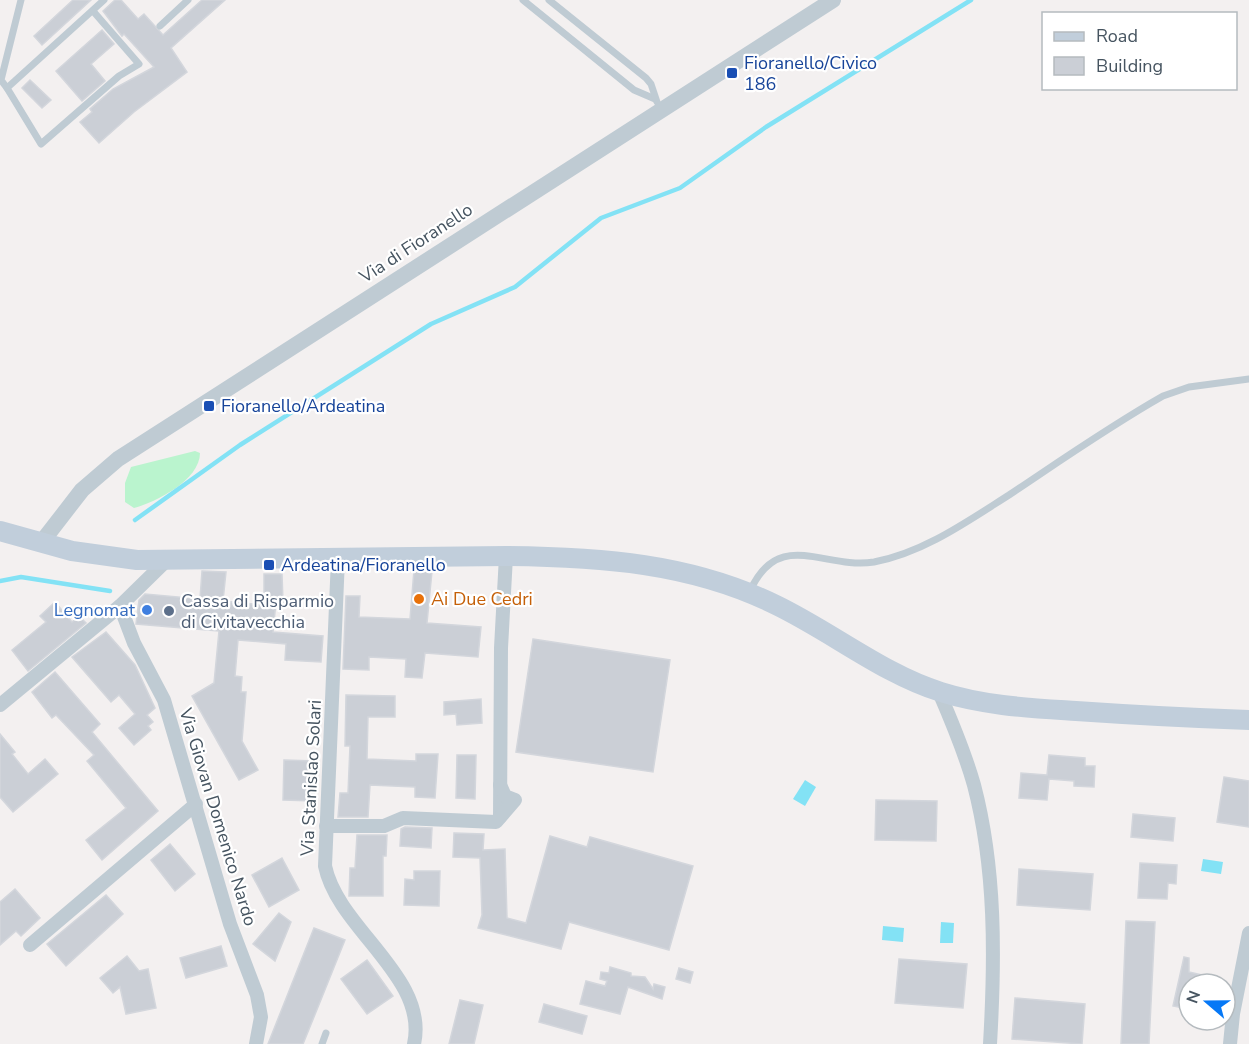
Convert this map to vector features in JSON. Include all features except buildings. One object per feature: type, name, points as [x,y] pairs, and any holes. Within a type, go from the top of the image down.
[{"type":"main road","points":[[0,531],[41,543],[107,557],[137,560],[506,556],[568,557],[647,564],[722,582],[749,593],[778,606],[896,672],[939,692],[1013,707],[1249,720]]},
{"type":"street","name":"Via di Fioranello","points":[[41,543],[82,490],[118,459],[658,104],[833,0]]},
{"type":"street","points":[[326,826],[384,826],[403,818],[490,823],[496,822],[515,801],[505,796],[499,783],[501,648],[506,556]]},
{"type":"street","name":"Via Stanislao Solari","points":[[338,558],[324,858],[328,878],[351,918],[409,997],[416,1016],[414,1044]]},
{"type":"street","points":[[0,705],[120,606],[167,560]]},
{"type":"street","name":"Via Giovan Domenico Nardo","points":[[120,606],[134,643],[161,693],[230,924],[259,1002],[261,1017],[256,1044]]},
{"type":"street","points":[[939,692],[969,768],[983,828],[993,952],[990,1044]]},
{"type":"street","points":[[30,945],[196,804]]},
{"type":"street","points":[[1230,1044],[1235,999],[1249,933]]},
{"type":"lane","points":[[21,0],[1,80],[41,144],[119,76],[139,64],[93,11]]},
{"type":"lane","points":[[7,88],[104,0]]},
{"type":"lane","points":[[160,26],[188,0]]},
{"type":"lane","points":[[523,0],[634,90],[658,104]]},
{"type":"lane","points":[[549,0],[646,78],[651,84],[658,104]]},
{"type":"lane","points":[[749,593],[758,572],[779,557],[795,554],[856,562],[874,561],[924,545],[982,512],[1163,396],[1189,387],[1249,379]]},
{"type":"lane","points":[[322,1044],[326,1034]]},
{"type":"green space","points":[[195,451],[200,453],[198,463],[185,481],[154,501],[134,508],[125,502],[125,483],[131,467]]},
{"type":"water","points":[[805,780],[816,787],[805,806],[793,799]]},
{"type":"water","points":[[1203,859],[1223,862],[1221,874],[1201,871]]},
{"type":"water","points":[[941,922],[954,923],[953,943],[940,943]]},
{"type":"water","points":[[883,926],[904,928],[903,942],[882,940]]},
{"type":"waterway","points":[[135,520],[240,445],[431,324],[515,287],[601,218],[680,188],[766,127],[971,0]]},
{"type":"waterway","points":[[0,581],[21,577],[110,591]]},
{"type":"place","name":"Fioranello/Civico 186","points":[[732,73]]},
{"type":"place","name":"Fioranello/Ardeatina","points":[[209,406]]},
{"type":"place","name":"Ardeatina/Fioranello","points":[[269,565]]},
{"type":"place","name":"Ai Due Cedri","points":[[419,599]]},
{"type":"place","name":"Legnomat","points":[[147,610]]},
{"type":"place","name":"Cassa di Risparmio di Civitavecchia","points":[[169,611]]}]
